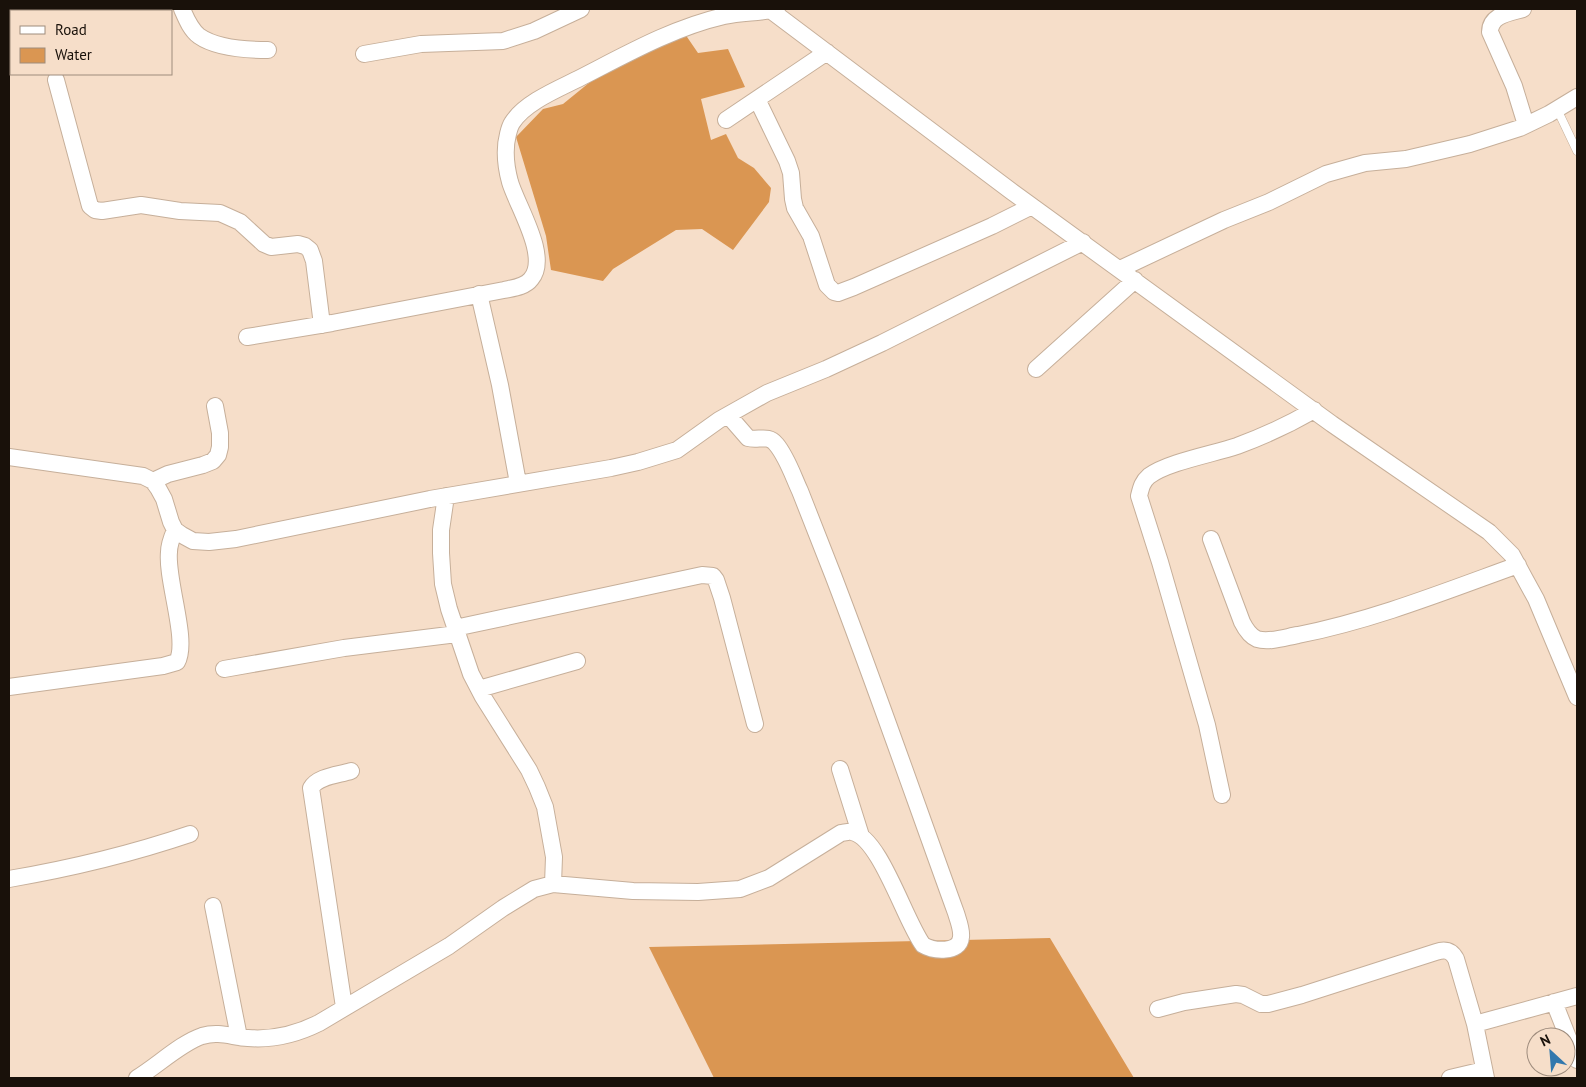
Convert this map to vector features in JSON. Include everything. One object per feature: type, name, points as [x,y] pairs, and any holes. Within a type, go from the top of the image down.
[{"type":"street","points":[[182,9],[188,23],[198,35],[204,38],[226,46],[246,50],[268,50]]},
{"type":"street","points":[[364,54],[421,44],[503,41],[534,31],[582,9]]},
{"type":"street","points":[[247,337],[322,325],[520,287],[530,281],[535,274],[537,265],[536,254],[531,233],[510,182],[506,143],[511,123],[526,108],[555,91],[653,41],[725,16],[772,9],[1032,206],[1314,410],[1482,526],[1502,544],[1518,565],[1536,599],[1577,696]]},
{"type":"street","points":[[1522,9],[1494,20],[1490,25],[1490,32],[1514,86],[1526,125]]},
{"type":"street","points":[[726,120],[827,52]]},
{"type":"street","points":[[56,80],[90,206],[95,210],[102,211],[141,205],[180,211],[220,213],[240,222],[264,244],[271,247],[298,244],[305,246],[310,250],[314,261],[322,325]]},
{"type":"street","points":[[1120,269],[1224,220],[1269,202],[1326,174],[1365,163],[1424,156],[1470,144],[1526,125],[1577,97]]},
{"type":"street","points":[[757,99],[787,161],[791,173],[792,199],[795,208],[811,236],[827,285],[834,292],[838,293],[854,288],[1032,206]]},
{"type":"street","points":[[9,457],[138,475],[153,481],[164,499],[170,522],[175,530],[182,536],[193,540],[209,542],[236,539],[446,496],[611,468],[677,450],[728,415],[767,393],[826,369],[882,343],[1083,242]]},
{"type":"street","points":[[1036,369],[1135,280]]},
{"type":"street","points":[[480,294],[500,385],[518,483]]},
{"type":"street","points":[[153,481],[168,474],[203,465],[213,461],[218,455],[220,433],[215,406]]},
{"type":"street","points":[[1222,795],[1207,725],[1139,496],[1141,485],[1149,476],[1161,469],[1237,446],[1294,422],[1314,410]]},
{"type":"street","points":[[137,1078],[185,1045],[202,1036],[218,1033],[247,1038],[264,1038],[284,1036],[302,1031],[449,946],[534,889],[557,884],[601,889],[698,892],[740,889],[769,878],[840,834],[851,832],[861,836],[872,846],[882,862],[895,893],[923,945],[936,950],[955,947],[960,942],[962,936],[956,913],[855,633],[819,537],[783,454],[773,441],[768,438],[748,438],[728,415]]},
{"type":"street","points":[[446,496],[441,530],[442,584],[471,674],[529,770],[542,800],[554,857],[557,884]]},
{"type":"street","points":[[9,686],[163,666],[177,662],[180,657],[180,634],[169,565],[169,552],[175,530]]},
{"type":"street","points":[[1211,538],[1242,622],[1247,631],[1256,639],[1266,640],[1324,630],[1406,606],[1518,565]]},
{"type":"street","points":[[224,669],[456,631],[702,575],[713,576],[722,598],[755,724]]},
{"type":"street","points":[[479,689],[577,661]]},
{"type":"street","points":[[840,769],[861,836]]},
{"type":"street","points":[[344,1007],[311,788],[314,783],[321,780],[351,771]]},
{"type":"street","points":[[9,879],[85,865],[140,851],[190,834]]},
{"type":"street","points":[[213,906],[239,1037]]},
{"type":"street","points":[[1158,1009],[1184,1002],[1236,994],[1243,995],[1261,1004],[1275,1003],[1442,950],[1448,950],[1456,958],[1475,1024],[1485,1074],[1450,1078]]},
{"type":"street","points":[[1475,1024],[1577,996]]},
{"type":"street","points":[[1554,1002],[1577,1060]]},
{"type":"lane","points":[[1557,109],[1577,151]]},
{"type":"water","points":[[685,34],[698,53],[728,49],[745,87],[701,99],[711,140],[726,134],[738,158],[754,168],[771,188],[769,202],[733,250],[702,229],[676,230],[613,269],[603,281],[551,270],[546,236],[516,137],[543,109],[563,104],[595,78]]},
{"type":"water","points":[[1050,938],[1134,1078],[714,1078],[649,947]]}]
